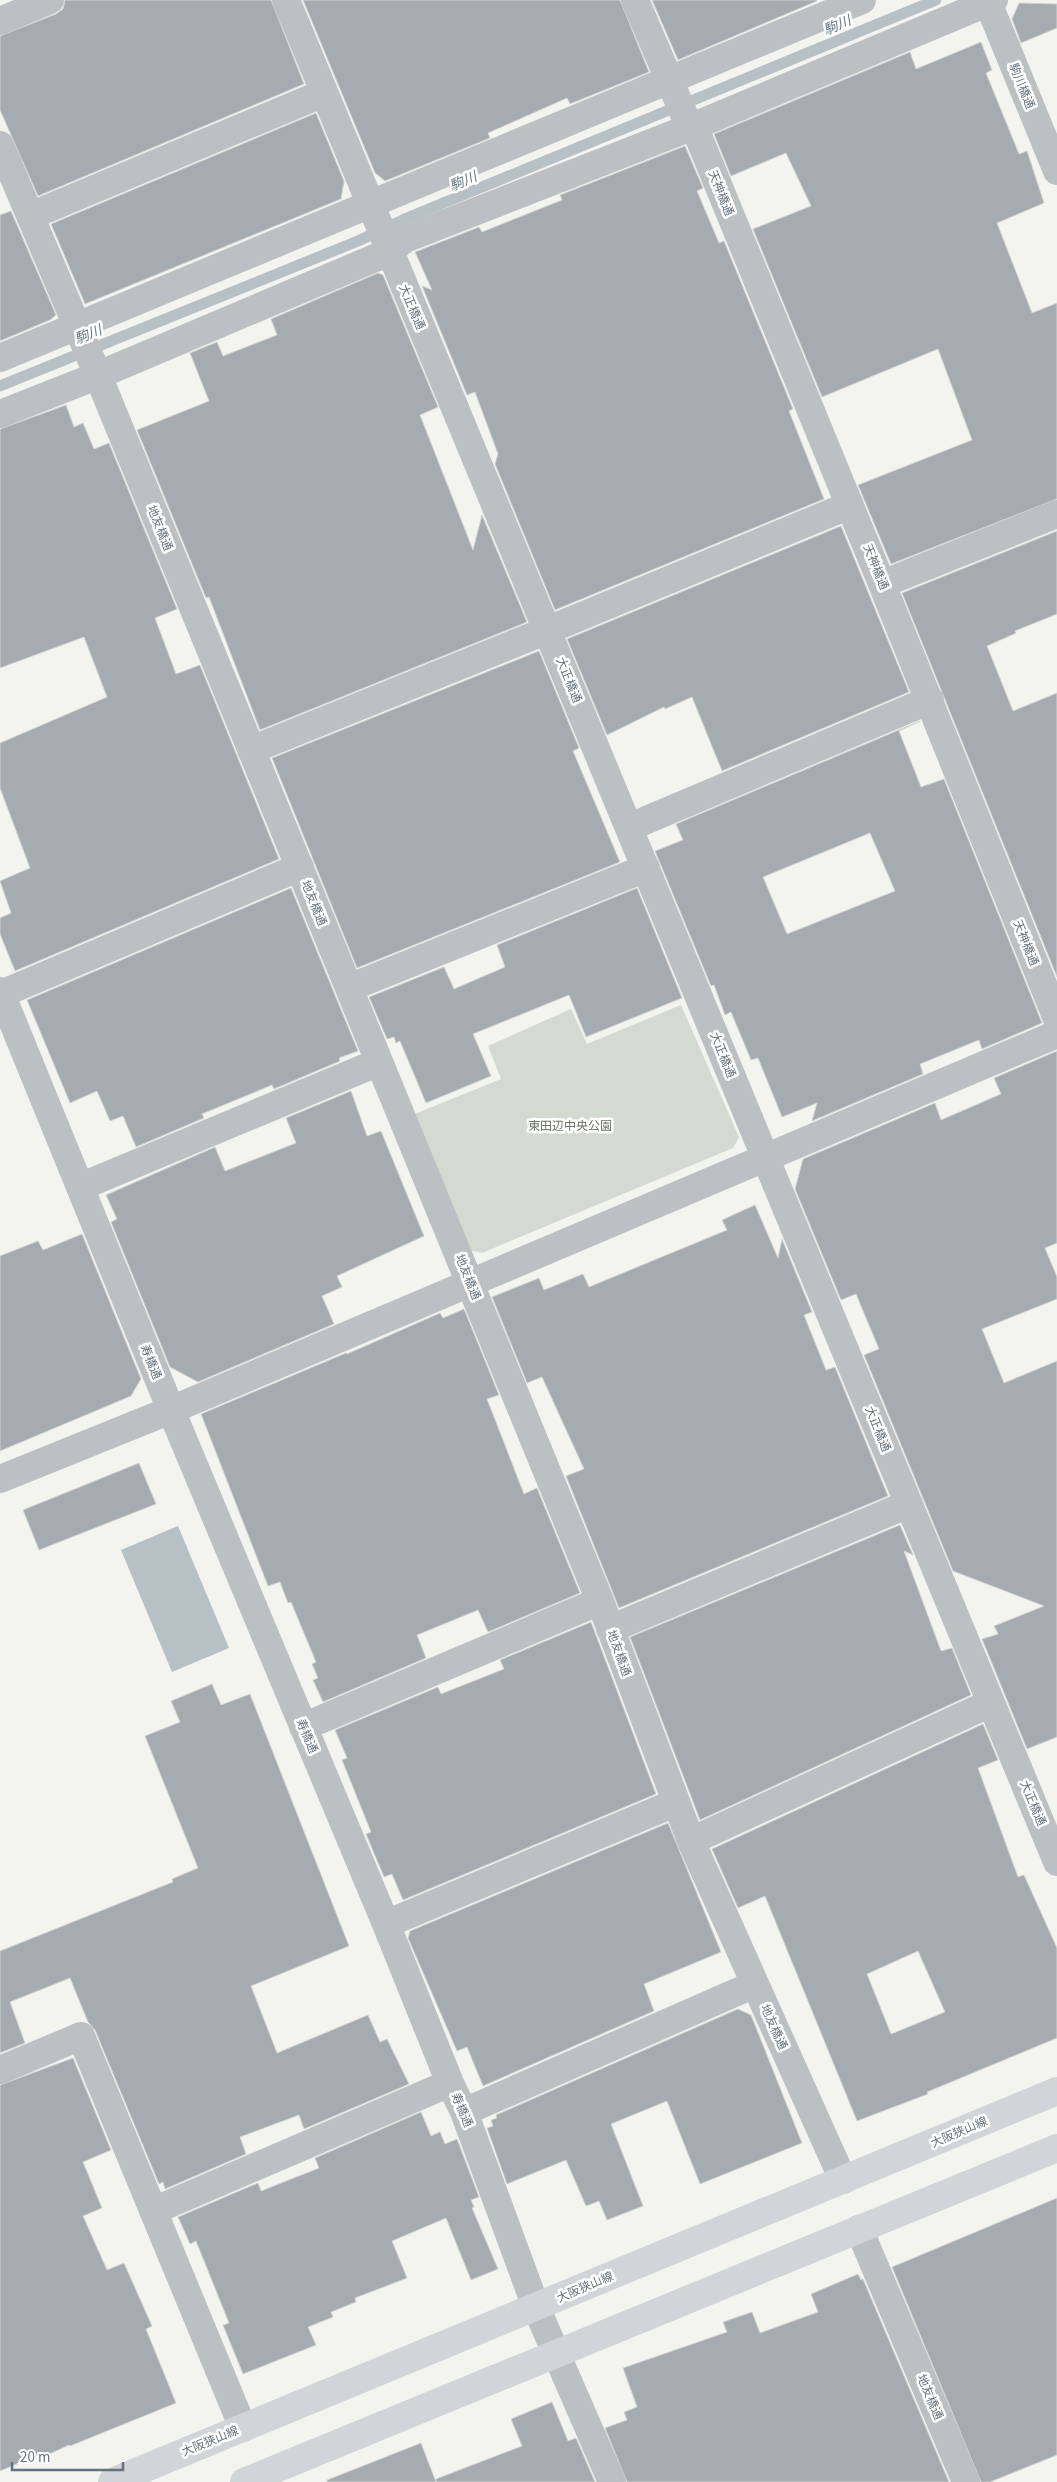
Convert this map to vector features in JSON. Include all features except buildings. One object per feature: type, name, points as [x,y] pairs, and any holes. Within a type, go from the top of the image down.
[{"type":"main road","name":"大阪狭山線","points":[[112,2482],[1057,2091]]},
{"type":"main road","points":[[258,2479],[555,2354],[1057,2148]]},
{"type":"street","points":[[0,21],[50,0]]},
{"type":"street","points":[[286,0],[374,212]]},
{"type":"street","points":[[635,0],[670,83]]},
{"type":"street","points":[[0,358],[374,212],[862,0]]},
{"type":"street","points":[[0,414],[389,250],[405,239],[990,1]]},
{"type":"street","name":"駒川橋通","points":[[990,1],[1057,171]]},
{"type":"street","name":"天神橋通","points":[[670,83],[690,123],[850,505],[1057,1019]]},
{"type":"street","points":[[30,216],[324,93]]},
{"type":"street","points":[[0,145],[77,327]]},
{"type":"street","name":"大正橋通","points":[[374,212],[1057,1862]]},
{"type":"street","name":"地友橋通","points":[[77,327],[600,1601],[675,1803],[843,2180]]},
{"type":"street","points":[[251,750],[850,505]]},
{"type":"street","points":[[882,584],[1057,514]]},
{"type":"street","points":[[630,827],[930,700]]},
{"type":"street","points":[[0,993],[300,868]]},
{"type":"street","points":[[349,988],[646,868]]},
{"type":"street","name":"寿橋通","points":[[0,993],[171,1410],[386,1924],[450,2083],[464,2112],[555,2354],[612,2482]]},
{"type":"street","points":[[0,1479],[171,1410],[1057,1034]]},
{"type":"street","points":[[80,1187],[379,1062]]},
{"type":"street","points":[[610,1629],[909,1504]]},
{"type":"street","points":[[303,1727],[600,1601]]},
{"type":"street","points":[[691,1840],[991,1703]]},
{"type":"street","points":[[386,1924],[675,1803]]},
{"type":"street","points":[[464,2112],[755,1984]]},
{"type":"street","points":[[0,2070],[81,2036],[243,2428]]},
{"type":"street","points":[[153,2211],[450,2083]]},
{"type":"street","name":"地友橋通","points":[[859,2229],[966,2482]]},
{"type":"green space","name":"東田辺中央公園","points":[[681,1005],[739,1137],[733,1148],[482,1253],[468,1250],[412,1115],[501,1079],[488,1046],[571,1009],[587,1044]]},
{"type":"shaded area","points":[[178,1526],[229,1648],[172,1672],[121,1550]]},
{"type":"waterway","name":"駒川","points":[[0,386],[358,241],[407,218],[936,0]]}]
